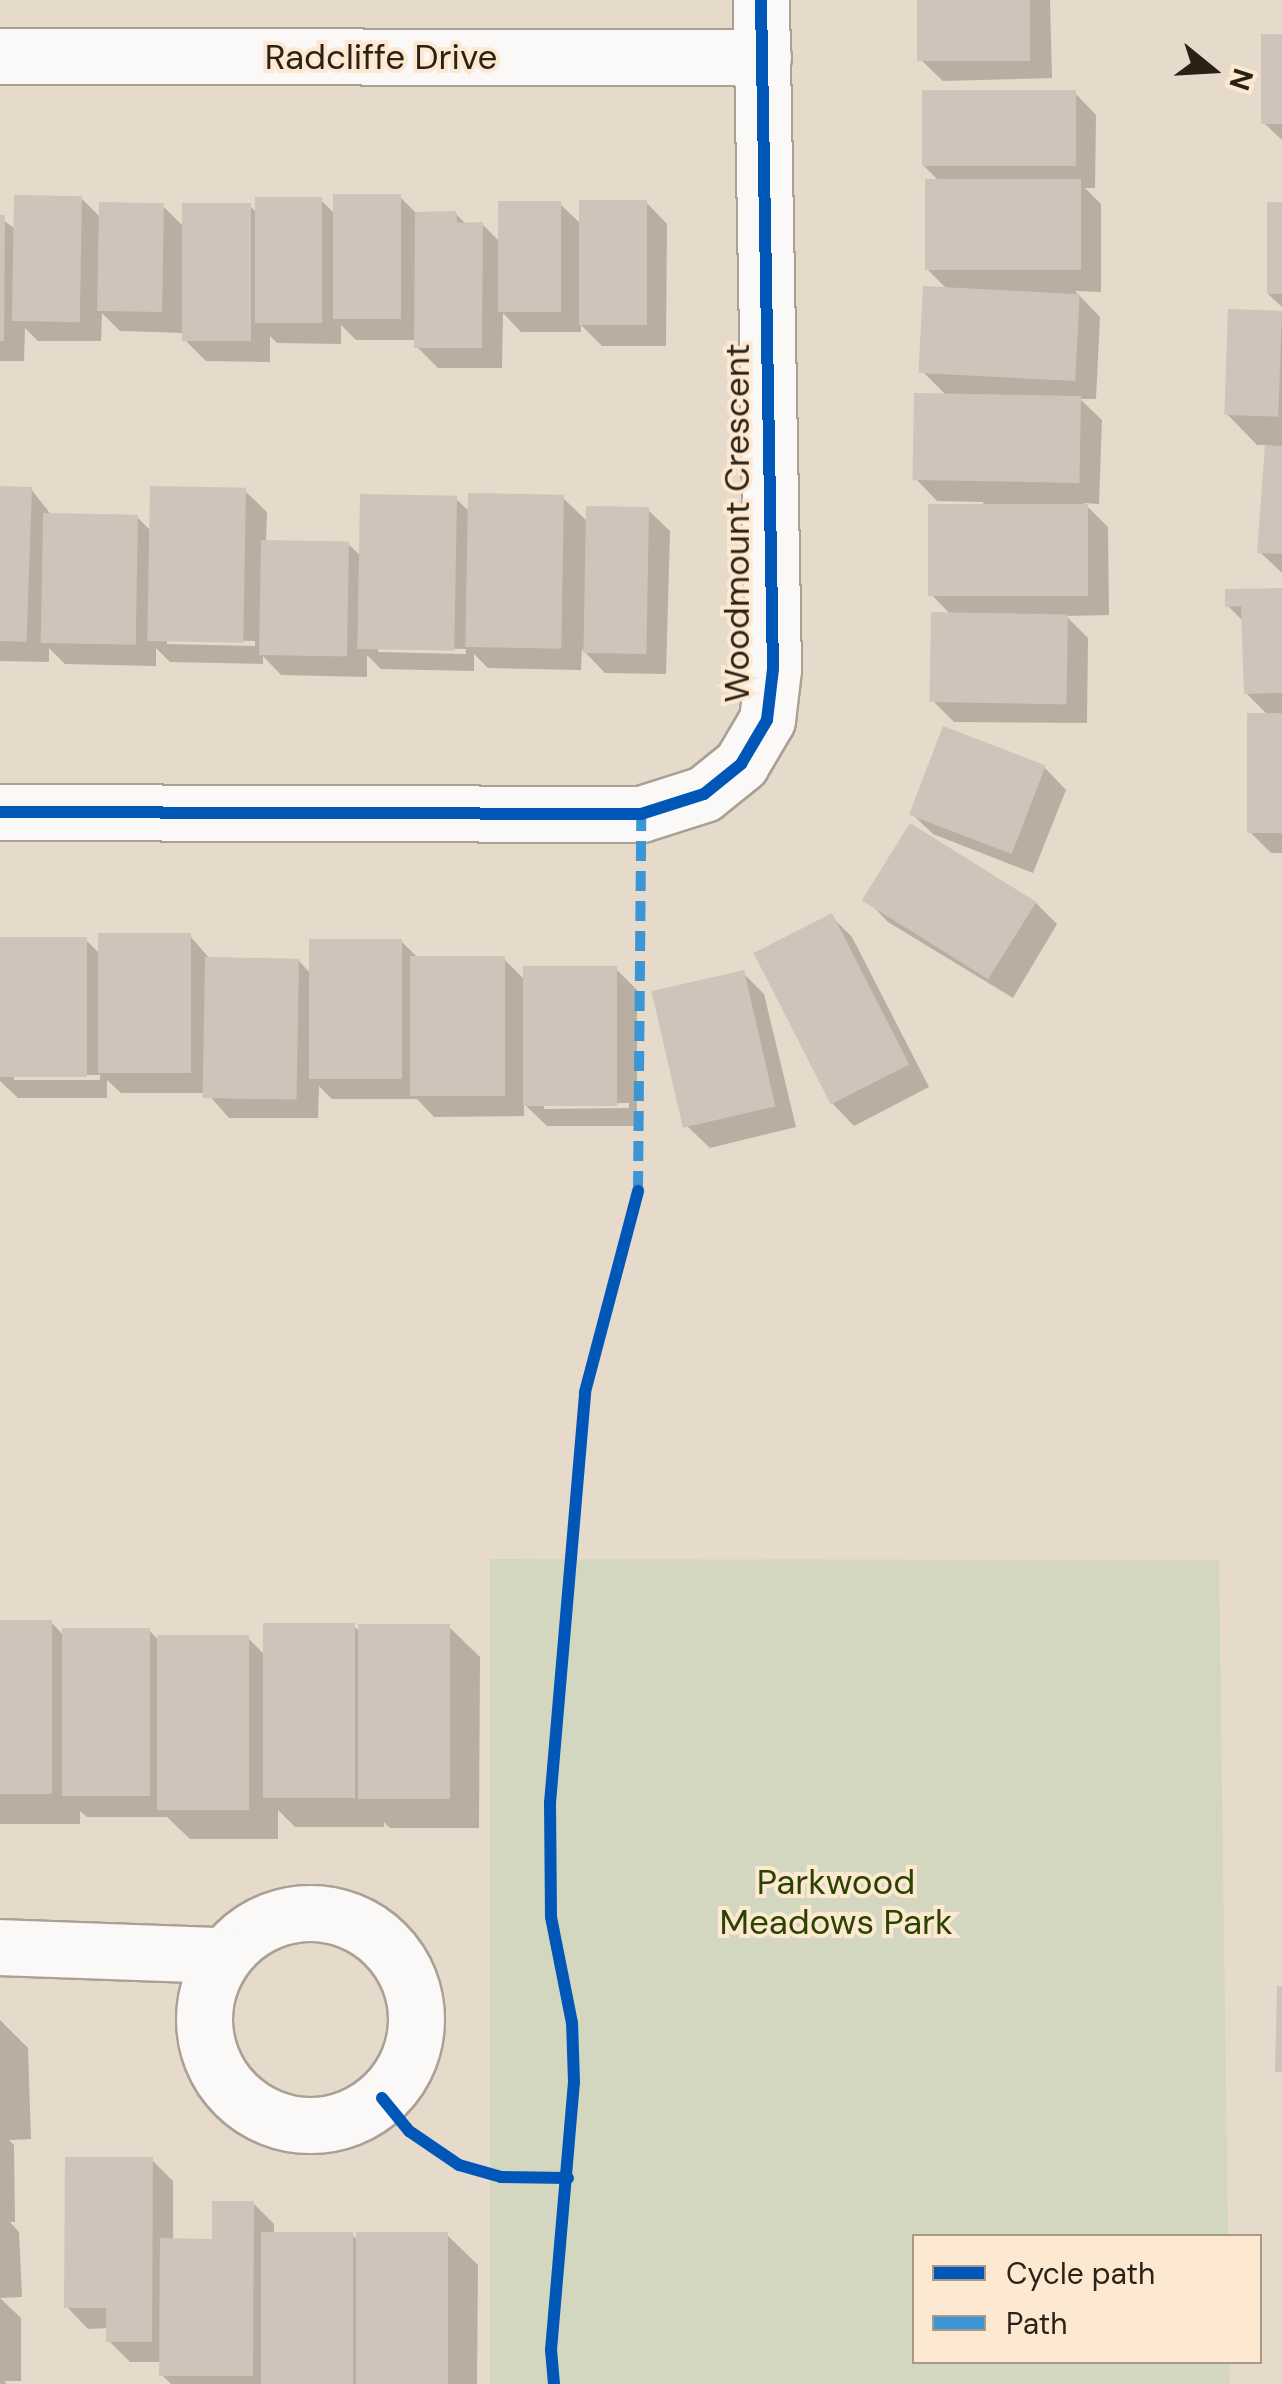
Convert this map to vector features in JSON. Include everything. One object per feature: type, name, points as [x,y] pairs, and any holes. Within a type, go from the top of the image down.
[{"type":"street","name":"Woodmount Crescent","points":[[0,812],[641,814],[704,794],[741,764],[767,720],[773,668],[762,0]]},
{"type":"street","name":"Radcliffe Drive","points":[[0,56],[762,57]]},
{"type":"street","points":[[0,1946],[222,1956]]},
{"type":"green space","name":"Parkwood Meadows Park","points":[[490,1559],[1219,1560],[1228,2234],[912,2234],[912,2364],[1229,2364],[1230,2384],[490,2384]]},
{"type":"building","points":[[917,0],[1030,0],[1030,61],[917,61]]},
{"type":"building","points":[[1261,34],[1282,34],[1282,124],[1261,124]]},
{"type":"building","points":[[922,90],[1076,90],[1076,166],[922,166]]},
{"type":"building","points":[[925,179],[1081,179],[1081,270],[925,270]]},
{"type":"building","points":[[333,194],[401,194],[401,319],[333,319]]},
{"type":"building","points":[[14,195],[82,196],[80,322],[12,321]]},
{"type":"building","points":[[255,197],[322,197],[322,323],[255,323]]},
{"type":"building","points":[[579,200],[647,200],[647,325],[579,325]]},
{"type":"building","points":[[498,201],[561,201],[561,312],[498,312]]},
{"type":"building","points":[[99,202],[164,203],[162,312],[97,311]]},
{"type":"building","points":[[1267,202],[1282,202],[1282,294],[1267,294]]},
{"type":"building","points":[[182,203],[251,203],[251,341],[182,341]]},
{"type":"building","points":[[456,211],[457,223],[483,222],[482,348],[414,348],[415,212]]},
{"type":"building","points":[[0,215],[5,215],[4,341],[0,341]]},
{"type":"building","points":[[923,286],[1080,294],[1075,381],[918,373]]},
{"type":"building","points":[[1228,309],[1282,311],[1278,417],[1224,415]]},
{"type":"building","points":[[914,393],[1081,396],[1079,483],[912,480]]},
{"type":"building","points":[[1265,445],[1282,446],[1282,554],[1257,553]]},
{"type":"building","points":[[0,486],[32,487],[27,642],[0,641]]},
{"type":"building","points":[[150,486],[246,488],[243,643],[147,641]]},
{"type":"building","points":[[468,493],[564,495],[561,649],[465,647]]},
{"type":"building","points":[[360,494],[457,496],[454,651],[357,649]]},
{"type":"building","points":[[928,504],[1088,504],[1088,596],[928,596]]},
{"type":"building","points":[[586,506],[649,507],[646,654],[583,653]]},
{"type":"building","points":[[43,513],[138,515],[136,645],[41,643]]},
{"type":"building","points":[[261,540],[349,542],[347,657],[259,655]]},
{"type":"building","points":[[1282,588],[1282,693],[1244,694],[1241,606],[1225,607],[1225,589]]},
{"type":"building","points":[[931,612],[1068,614],[1066,704],[929,702]]},
{"type":"building","points":[[1247,713],[1282,713],[1282,833],[1247,833]]},
{"type":"building","points":[[943,726],[1046,765],[1012,854],[909,815]]},
{"type":"building","points":[[910,823],[1036,902],[988,979],[862,900]]},
{"type":"building","points":[[832,913],[909,1064],[831,1104],[754,953]]},
{"type":"building","points":[[98,933],[191,933],[191,1073],[98,1073]]},
{"type":"building","points":[[0,937],[87,937],[87,1077],[0,1077]]},
{"type":"building","points":[[309,939],[402,939],[402,1079],[309,1079]]},
{"type":"building","points":[[410,956],[505,956],[505,1096],[410,1096]]},
{"type":"building","points":[[205,957],[299,959],[297,1100],[203,1098]]},
{"type":"building","points":[[523,966],[617,966],[617,1106],[523,1106]]},
{"type":"building","points":[[744,970],[775,1106],[683,1128],[651,991]]},
{"type":"building","points":[[0,1620],[52,1620],[52,1794],[0,1794]]},
{"type":"building","points":[[263,1623],[355,1623],[355,1798],[263,1798]]},
{"type":"building","points":[[358,1624],[450,1624],[450,1799],[358,1799]]},
{"type":"building","points":[[62,1628],[150,1628],[150,1796],[62,1796]]},
{"type":"building","points":[[157,1635],[249,1635],[249,1810],[157,1810]]},
{"type":"building","points":[[1277,1986],[1282,1986],[1282,2072],[1275,2072]]},
{"type":"building","points":[[65,2157],[153,2157],[152,2342],[106,2342],[106,2308],[64,2308]]},
{"type":"building","points":[[212,2201],[254,2201],[253,2376],[159,2376],[160,2238],[212,2239]]},
{"type":"building","points":[[261,2232],[353,2232],[353,2384],[261,2384]]},
{"type":"building","points":[[356,2232],[448,2232],[448,2384],[356,2384]]},
{"type":"marked path","points":[[638,1191],[641,814]]},
{"type":"cycle path","points":[[0,812],[641,814],[704,794],[741,764],[767,720],[773,669],[761,0]]},
{"type":"cycle path","points":[[554,2384],[551,2350],[574,2082],[572,2023],[551,1917],[550,1803],[585,1392],[638,1191]]},
{"type":"cycle path","points":[[382,2098],[409,2131],[459,2165],[501,2177],[568,2178]]}]
